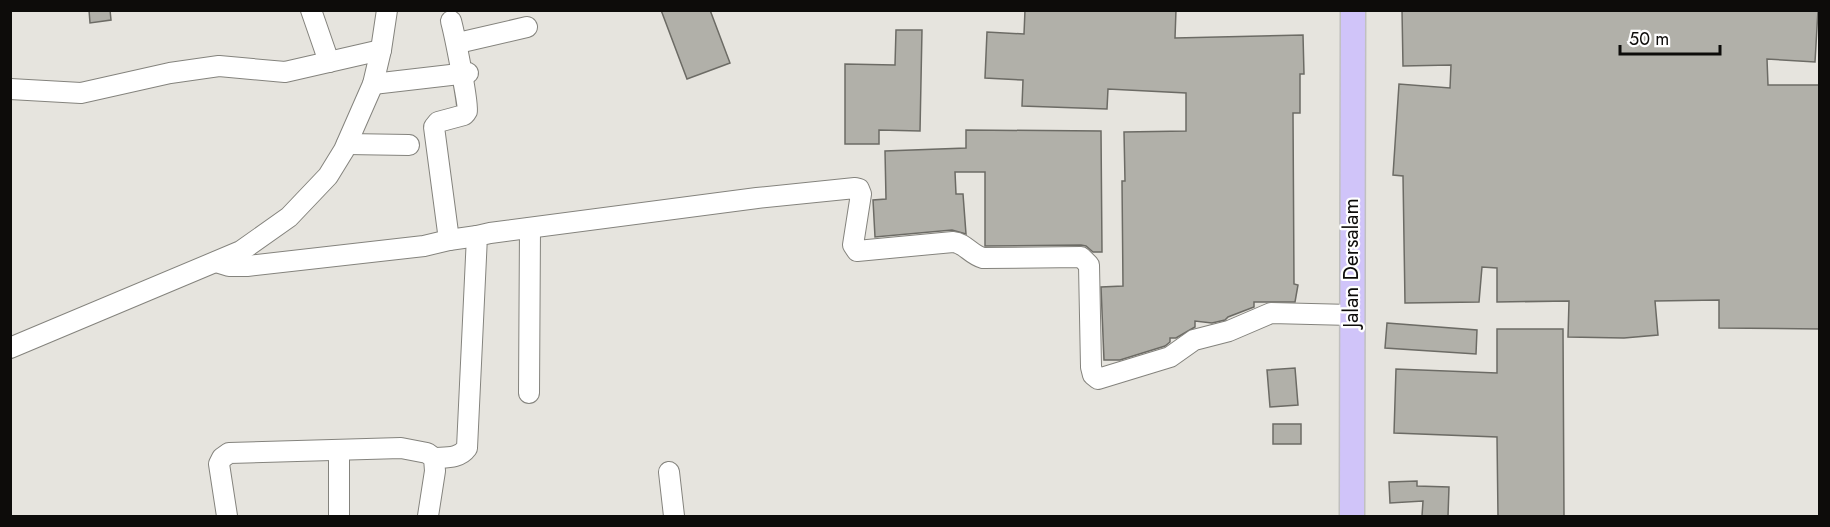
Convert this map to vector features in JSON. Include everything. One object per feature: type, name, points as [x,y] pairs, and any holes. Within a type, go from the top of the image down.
[{"type":"main road","name":"Jalan Dersalam","points":[[1352,516],[1353,10]]},
{"type":"street","points":[[311,10],[329,62]]},
{"type":"street","points":[[10,348],[241,251],[289,217],[328,176],[347,144],[373,84],[387,10]]},
{"type":"street","points":[[449,240],[434,130],[438,122],[466,113],[467,108],[464,73],[451,21]]},
{"type":"street","points":[[458,43],[527,27]]},
{"type":"street","points":[[10,89],[81,93],[170,73],[219,66],[285,72],[381,50]]},
{"type":"street","points":[[373,84],[464,73]]},
{"type":"street","points":[[347,144],[409,145]]},
{"type":"street","points":[[216,262],[229,266],[247,266],[424,246],[530,228],[855,188],[859,189],[861,194],[853,245],[857,251],[958,242],[975,256],[983,258],[1081,257],[1087,261],[1089,265],[1091,367],[1093,375],[1098,379],[1170,357],[1194,340],[1229,331],[1271,313],[1351,315]]},
{"type":"street","points":[[529,393],[530,228]]},
{"type":"street","points":[[227,516],[219,464],[222,458],[229,453],[401,448],[427,453],[434,458],[463,453],[467,448],[477,236]]},
{"type":"street","points":[[339,451],[339,516]]},
{"type":"street","points":[[428,516],[435,471],[434,458]]},
{"type":"street","points":[[669,472],[674,516]]},
{"type":"building","points":[[89,10],[110,10],[111,20],[90,23]]},
{"type":"building","points":[[661,10],[710,10],[730,63],[687,79]]},
{"type":"building","points":[[1025,10],[1176,10],[1175,38],[1303,35],[1304,74],[1300,74],[1300,113],[1293,113],[1294,284],[1298,285],[1295,302],[1254,302],[1254,307],[1225,320],[1212,323],[1195,321],[1195,327],[1176,338],[1170,338],[1170,342],[1165,346],[1120,360],[1104,360],[1101,287],[1123,286],[1124,132],[1186,131],[1186,93],[1108,89],[1107,109],[1022,106],[1023,80],[985,78],[987,32],[1024,34]]},
{"type":"building","points":[[1402,10],[1818,10],[1815,62],[1767,59],[1768,85],[1820,85],[1820,329],[1719,328],[1719,300],[1655,301],[1658,335],[1624,338],[1568,337],[1569,301],[1497,302],[1497,268],[1482,267],[1479,302],[1405,303],[1403,176],[1393,175],[1399,84],[1450,88],[1451,65],[1403,66]]},
{"type":"building","points":[[896,30],[922,30],[920,131],[879,130],[879,144],[845,144],[845,64],[895,65]]},
{"type":"building","points":[[966,130],[1101,131],[1102,252],[1093,252],[1081,245],[985,246],[985,172],[955,172],[956,194],[963,194],[966,234],[952,230],[875,237],[873,200],[886,199],[885,151],[966,148]]},
{"type":"building","points":[[1387,323],[1477,330],[1476,354],[1385,348]]},
{"type":"building","points":[[1497,329],[1563,329],[1564,516],[1498,516],[1497,437],[1394,433],[1396,369],[1497,373]]},
{"type":"building","points":[[1295,368],[1298,405],[1270,407],[1267,370]]},
{"type":"building","points":[[1273,424],[1301,424],[1301,444],[1273,444]]},
{"type":"building","points":[[1417,481],[1417,486],[1449,487],[1448,516],[1422,516],[1423,501],[1390,503],[1389,482]]}]
